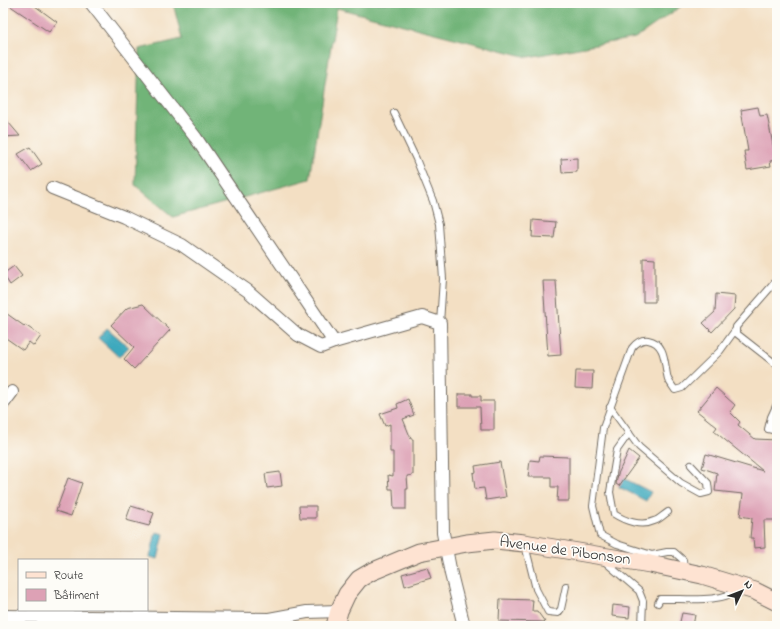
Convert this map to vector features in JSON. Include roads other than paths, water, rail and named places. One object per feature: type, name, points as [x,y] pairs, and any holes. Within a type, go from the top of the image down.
[{"type":"street","points":[[91,3],[196,138],[334,342]]},
{"type":"street","points":[[52,188],[124,217],[182,245],[248,291],[298,335],[321,347],[422,317],[440,323],[443,532],[445,548],[464,626]]},
{"type":"street","points":[[3,404],[12,392]]},
{"type":"street","name":"Avenue de Pibonson","points":[[337,618],[347,594],[359,579],[371,572],[419,552],[467,543],[495,540],[524,543],[684,571],[743,587],[777,602]]},
{"type":"street","points":[[3,616],[269,620],[306,612],[337,618]]},
{"type":"lane","points":[[394,113],[416,159],[430,194],[439,224],[443,279],[440,323]]},
{"type":"lane","points":[[684,571],[683,560],[674,552],[652,555],[617,544],[600,535],[593,506],[603,428],[610,406],[632,348],[635,344],[643,340],[651,340],[660,347],[666,362],[668,379],[675,390],[682,388],[720,351],[736,327],[774,288],[777,280]]},
{"type":"lane","points":[[736,329],[736,333],[777,365]]},
{"type":"lane","points":[[777,404],[768,430],[777,431]]},
{"type":"lane","points":[[610,406],[638,447],[681,483],[701,494],[709,492],[708,483],[691,465]]},
{"type":"lane","points":[[628,433],[617,450],[610,492],[614,514],[624,520],[644,524],[655,521],[668,512]]},
{"type":"lane","points":[[524,543],[536,589],[548,612],[558,613],[562,609],[566,586]]},
{"type":"lane","points":[[598,556],[639,591],[643,601],[642,626]]},
{"type":"lane","points":[[658,603],[660,599],[704,600],[735,593],[743,587]]},
{"type":"water","points":[[107,328],[129,347],[119,357],[98,338]]},
{"type":"water","points":[[623,478],[651,492],[646,501],[619,487]]},
{"type":"water","points":[[156,532],[164,534],[158,559],[150,557]]}]
